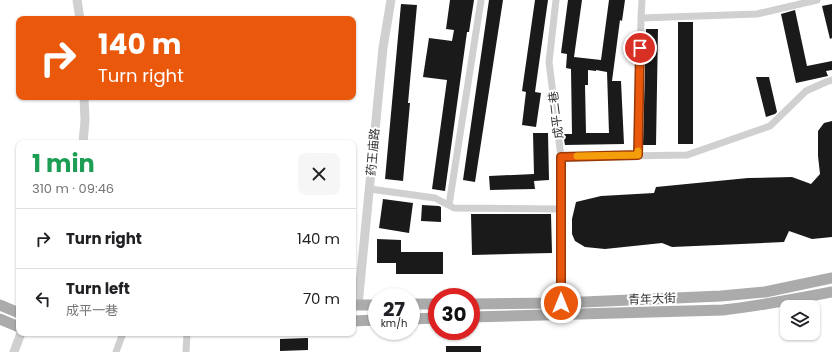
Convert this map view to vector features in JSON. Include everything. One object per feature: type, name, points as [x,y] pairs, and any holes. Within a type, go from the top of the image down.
[{"type":"main road","name":"青年大街","points":[[480,304],[561,303],[714,296],[766,292],[832,278]]},
{"type":"main road","name":"青年大街","points":[[480,317],[723,310],[779,303],[832,292]]},
{"type":"main road","points":[[0,305],[16,312]]},
{"type":"main road","points":[[356,305],[368,305]]},
{"type":"main road","points":[[0,319],[16,326]]},
{"type":"main road","points":[[356,321],[368,320]]},
{"type":"street","points":[[77,0],[80,16]]},
{"type":"street","name":"药王庙路","points":[[356,305],[370,189],[384,48],[391,0]]},
{"type":"street","points":[[449,205],[481,0]]},
{"type":"street","name":"成平二巷","points":[[556,0],[549,62],[561,157],[561,303]]},
{"type":"street","points":[[638,155],[640,18],[642,0]]},
{"type":"street","points":[[640,18],[757,14],[817,0]]},
{"type":"street","points":[[561,157],[687,155],[770,126],[806,91],[832,80]]},
{"type":"street","points":[[83,140],[85,120],[84,100]]},
{"type":"street","points":[[370,189],[434,198],[454,208],[561,209]]},
{"type":"street","points":[[14,352],[20,336]]},
{"type":"street","points":[[116,352],[122,336]]},
{"type":"street","points":[[186,352],[187,336]]},
{"type":"building","points":[[450,0],[474,0],[469,32],[467,32],[445,191],[432,189],[447,80],[423,77],[429,38],[452,41],[454,30],[446,29]]},
{"type":"building","points":[[489,0],[503,0],[475,182],[463,180]]},
{"type":"building","points":[[535,0],[548,0],[535,92],[541,93],[536,127],[522,125],[526,92],[522,91]]},
{"type":"building","points":[[568,0],[582,0],[574,57],[601,60],[609,0],[625,0],[622,21],[620,20],[612,81],[621,81],[624,144],[565,145],[563,134],[572,134],[571,69],[566,68],[567,54],[561,53]],"holes":[[[588,70],[607,72],[609,133],[586,133],[585,85],[588,85]]]},
{"type":"building","points":[[401,4],[417,5],[408,103],[410,103],[403,181],[385,179]]},
{"type":"building","points":[[832,4],[832,38],[830,39],[822,6]]},
{"type":"building","points":[[795,10],[807,66],[832,61],[832,70],[826,71],[828,76],[796,83],[781,14]]},
{"type":"building","points":[[678,22],[693,22],[693,144],[678,144]]},
{"type":"building","points":[[646,29],[658,29],[656,145],[643,145]]},
{"type":"building","points":[[756,77],[769,77],[777,112],[775,114],[766,117]]},
{"type":"building","points":[[832,121],[832,237],[812,239],[789,231],[784,242],[672,247],[662,243],[605,249],[585,247],[575,241],[572,234],[572,219],[576,202],[601,196],[654,193],[656,187],[748,178],[792,177],[811,184],[820,174],[818,131],[824,123]]},
{"type":"building","points":[[533,133],[548,133],[549,180],[534,181],[535,189],[490,190],[489,176],[534,174]]},
{"type":"building","points":[[383,199],[413,203],[409,233],[379,228]]},
{"type":"building","points":[[422,205],[441,207],[441,222],[421,221]]},
{"type":"building","points":[[471,214],[551,214],[552,253],[472,255]]},
{"type":"building","points":[[377,239],[401,240],[401,252],[443,252],[443,274],[396,274],[396,263],[377,263]]},
{"type":"building","points":[[308,338],[308,350],[280,351],[280,339]]},
{"type":"building","points":[[446,346],[481,346],[481,352],[446,352]]},
{"type":"slow traffic","points":[[577,156],[638,155],[638,151]]},
{"type":"route","points":[[561,303],[561,157],[638,155],[640,48]]}]
